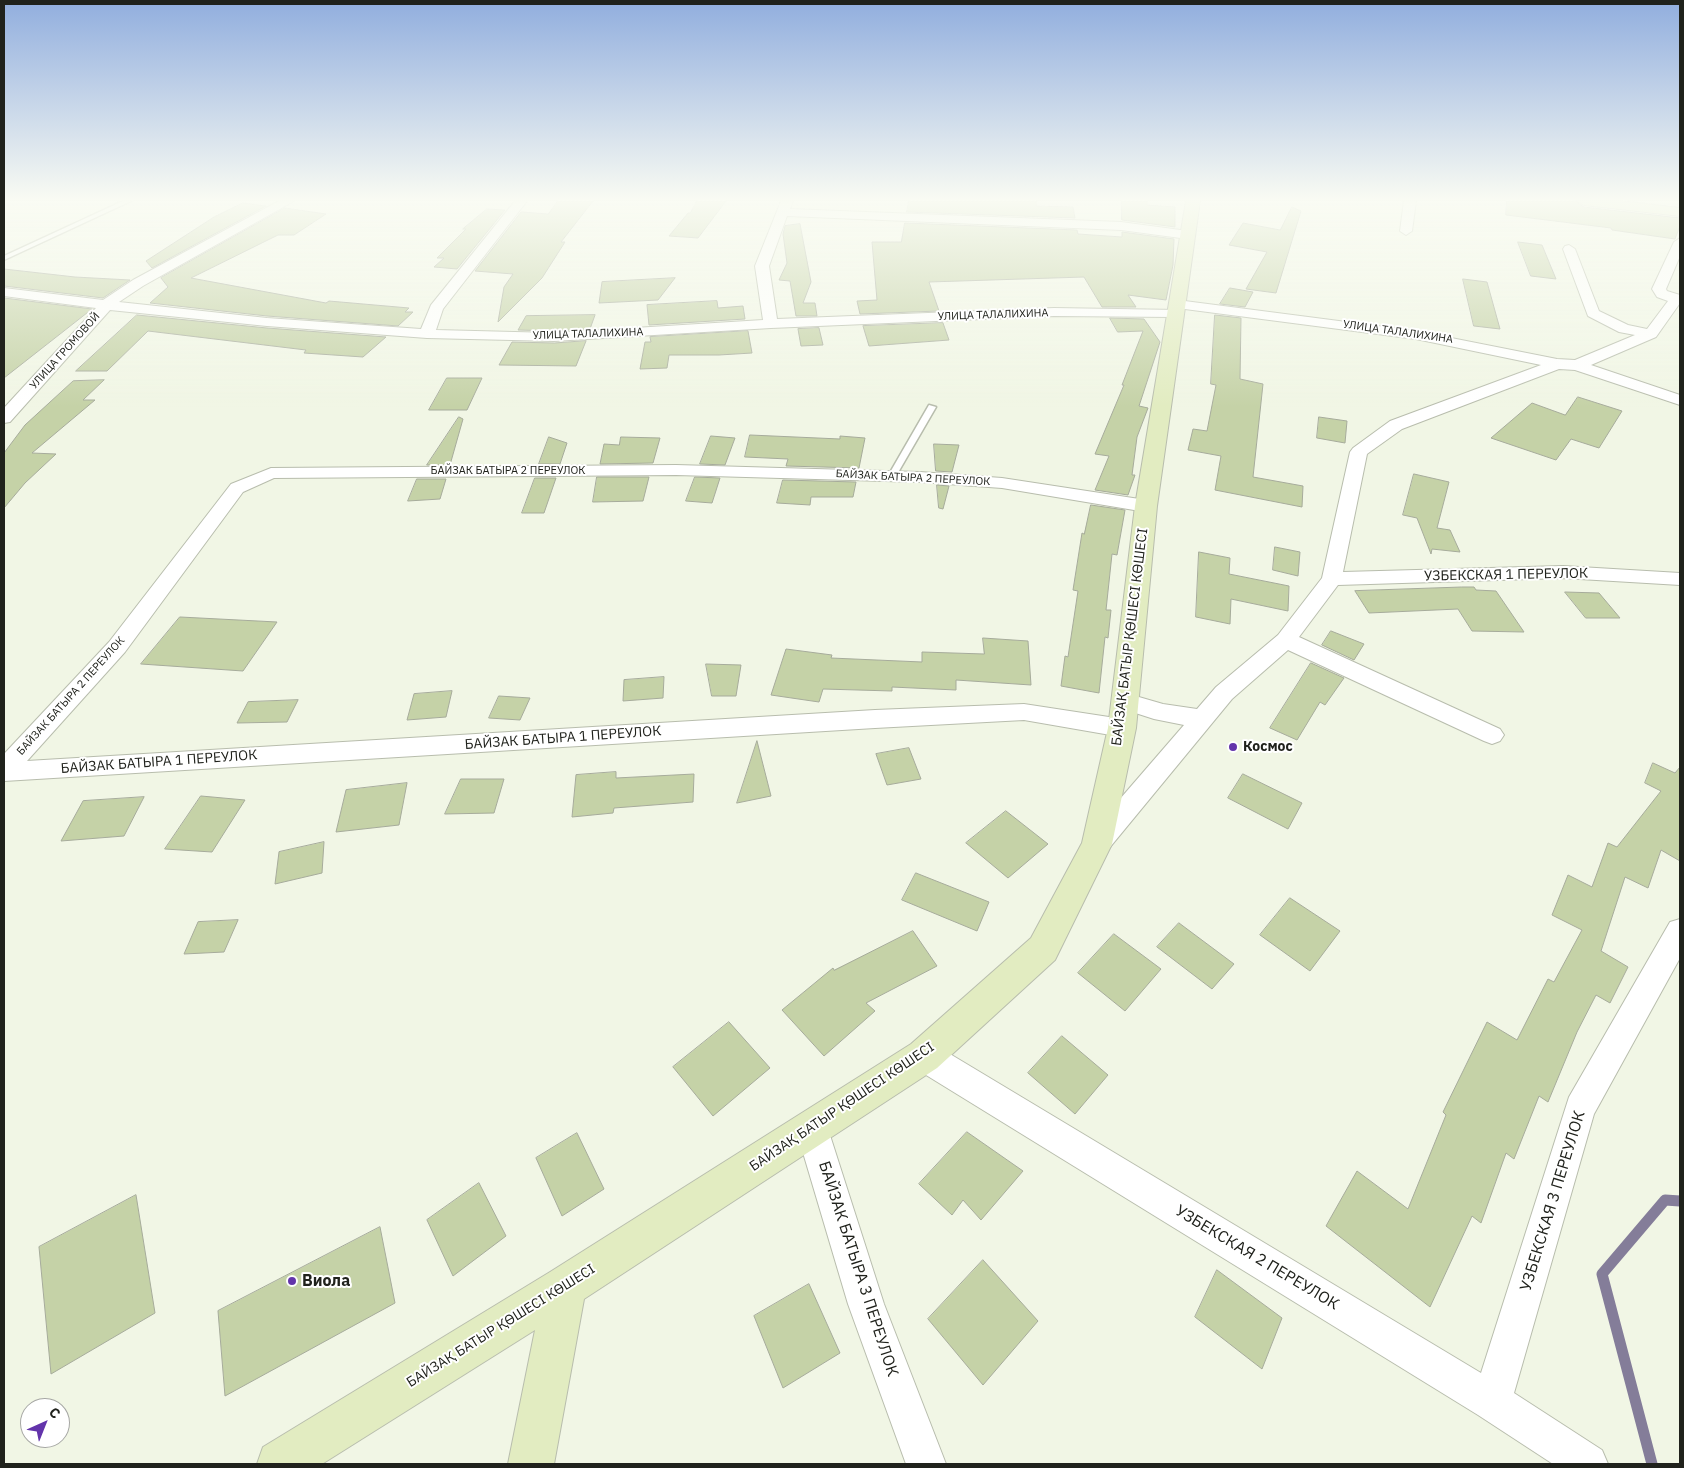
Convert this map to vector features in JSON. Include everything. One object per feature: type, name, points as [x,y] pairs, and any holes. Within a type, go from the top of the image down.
[{"type":"main road","name":"БАЙЗАҚ БАТЫР ҚӨШЕСІ КӨШЕСІ","points":[[280,1464],[565,1287],[924,1056],[1043,949],[1097,844],[1123,715],[1146,506],[1182,270]]},
{"type":"main road","points":[[531,1464],[565,1287]]},
{"type":"street","name":"УЛИЦА ГРОМОВОЙ","points":[[4,418],[106,305],[138,283],[163,270]]},
{"type":"street","points":[[427,334],[436,308],[467,270]]},
{"type":"street","points":[[763,270],[771,324]]},
{"type":"street","points":[[1577,270],[1593,313],[1624,328],[1651,334]]},
{"type":"street","points":[[1577,365],[1651,334],[1678,299],[1662,294],[1659,289],[1668,270]]},
{"type":"street","name":"УЛИЦА ТАЛАЛИХИНА","points":[[4,292],[267,322],[427,334],[554,337],[771,324],[1176,308],[1357,326],[1453,340],[1557,364]]},
{"type":"street","points":[[1097,844],[1224,693],[1286,640],[1332,579],[1359,452],[1396,425],[1557,364],[1577,365],[1680,400]]},
{"type":"street","name":"БАЙЗАК БАТЫРА 2 ПЕРЕУЛОК","points":[[4,771],[117,647],[237,488],[270,473],[676,470],[892,476],[1002,483],[1146,506]]},
{"type":"street","name":"УЗБЕКСКАЯ 1 ПЕРЕУЛОК","points":[[1332,579],[1563,572],[1680,579]]},
{"type":"street","points":[[1286,640],[1492,735]]},
{"type":"street","name":"БАЙЗАК БАТЫРА 1 ПЕРЕУЛОК","points":[[4,771],[875,718],[1024,712],[1123,715],[1146,710],[1168,715],[1203,718]]},
{"type":"street","name":"УЗБЕКСКАЯ 3 ПЕРЕУЛОК","points":[[1492,1401],[1580,1108],[1680,931]]},
{"type":"street","name":"УЗБЕКСКАЯ 2 ПЕРЕУЛОК","points":[[924,1056],[1492,1401],[1588,1464]]},
{"type":"street","name":"БАЙЗАК БАТЫРА 3 ПЕРЕУЛОК","points":[[812,1129],[866,1304],[926,1464]]},
{"type":"lane","points":[[892,476],[932,407]]},
{"type":"building","points":[[4,270],[75,277],[130,280],[103,298],[4,286]]},
{"type":"building","points":[[176,270],[208,270],[191,278],[326,303],[329,301],[409,308],[405,312],[413,312],[398,326],[267,316],[150,303],[168,287],[161,278]]},
{"type":"building","points":[[547,270],[542,278],[498,322],[504,287],[513,274],[475,271]]},
{"type":"building","points":[[784,270],[809,270],[811,282],[803,303],[815,303],[817,316],[796,316],[790,281],[779,280]]},
{"type":"building","points":[[874,270],[1172,270],[1166,300],[1128,295],[1136,307],[1102,307],[1084,277],[929,282],[939,311],[860,314],[857,301],[877,300]]},
{"type":"building","points":[[1257,270],[1283,270],[1276,293],[1246,289]]},
{"type":"building","points":[[1529,270],[1552,270],[1556,279],[1531,276]]},
{"type":"building","points":[[675,278],[658,300],[599,303],[602,282]]},
{"type":"building","points":[[1463,279],[1487,282],[1500,329],[1474,326]]},
{"type":"building","points":[[1230,288],[1253,292],[1245,307],[1220,304]]},
{"type":"building","points":[[4,298],[92,309],[4,378]]},
{"type":"building","points":[[717,301],[718,308],[743,306],[745,319],[649,325],[647,305]]},
{"type":"building","points":[[137,315],[267,328],[386,337],[363,357],[304,353],[306,350],[148,331],[107,371],[76,371]]},
{"type":"building","points":[[595,315],[590,329],[518,330],[526,316]]},
{"type":"building","points":[[1215,315],[1241,318],[1240,379],[1263,384],[1253,477],[1303,486],[1302,507],[1215,490],[1221,456],[1188,450],[1193,429],[1207,431],[1216,385],[1211,384]]},
{"type":"building","points":[[1110,318],[1144,319],[1160,342],[1139,406],[1148,408],[1137,437],[1132,475],[1135,475],[1128,495],[1095,490],[1109,456],[1095,454],[1124,385],[1122,385],[1143,331],[1118,332]]},
{"type":"building","points":[[943,323],[949,340],[869,346],[863,326]]},
{"type":"building","points":[[819,328],[823,345],[801,346],[798,329]]},
{"type":"building","points":[[748,331],[752,353],[669,355],[667,368],[640,369],[645,342],[651,342],[650,337]]},
{"type":"building","points":[[586,341],[576,366],[499,365],[512,342],[554,343]]},
{"type":"building","points":[[447,378],[482,378],[467,410],[429,410]]},
{"type":"building","points":[[104,380],[83,400],[95,400],[32,453],[56,454],[25,483],[4,508],[4,453],[25,425],[73,381]]},
{"type":"building","points":[[1578,397],[1622,411],[1599,448],[1571,439],[1556,460],[1491,438],[1532,403],[1565,415]]},
{"type":"building","points":[[459,417],[463,419],[450,465],[427,465]]},
{"type":"building","points":[[1319,417],[1347,421],[1345,443],[1317,438]]},
{"type":"building","points":[[750,435],[840,439],[840,436],[865,438],[859,468],[786,466],[788,459],[745,457]]},
{"type":"building","points":[[711,436],[735,438],[725,465],[700,464]]},
{"type":"building","points":[[549,437],[567,443],[560,464],[539,464]]},
{"type":"building","points":[[621,437],[660,438],[653,463],[600,464],[604,444],[619,445]]},
{"type":"building","points":[[934,444],[959,445],[952,472],[936,471]]},
{"type":"building","points":[[1414,474],[1449,482],[1437,528],[1450,530],[1460,552],[1432,549],[1431,554],[1417,518],[1403,515]]},
{"type":"building","points":[[597,477],[649,477],[643,501],[593,502]]},
{"type":"building","points":[[695,477],[720,478],[712,503],[686,501]]},
{"type":"building","points":[[535,478],[556,478],[544,513],[522,513]]},
{"type":"building","points":[[417,479],[446,479],[440,499],[408,501]]},
{"type":"building","points":[[783,480],[856,482],[853,497],[811,497],[810,505],[777,503]]},
{"type":"building","points":[[937,485],[949,486],[943,509],[939,508]]},
{"type":"building","points":[[1091,505],[1125,510],[1117,555],[1112,554],[1106,610],[1111,610],[1108,638],[1105,637],[1099,693],[1061,686],[1065,656],[1068,657],[1078,591],[1073,590],[1082,533],[1084,534]]},
{"type":"building","points":[[1275,547],[1300,552],[1298,576],[1273,570]]},
{"type":"building","points":[[1199,552],[1230,558],[1229,574],[1289,586],[1288,611],[1231,599],[1230,624],[1196,617]]},
{"type":"building","points":[[1462,587],[1496,591],[1524,632],[1472,631],[1458,609],[1369,613],[1355,591]]},
{"type":"building","points":[[1565,592],[1599,593],[1620,618],[1586,618]]},
{"type":"building","points":[[180,617],[277,622],[243,671],[141,664]]},
{"type":"building","points":[[1331,631],[1364,644],[1354,660],[1322,645]]},
{"type":"building","points":[[983,638],[1028,641],[1031,685],[956,680],[956,690],[892,687],[892,691],[823,689],[819,702],[771,695],[786,649],[832,655],[831,658],[922,662],[922,652],[984,654]]},
{"type":"building","points":[[1311,663],[1344,678],[1325,705],[1320,702],[1297,740],[1270,728]]},
{"type":"building","points":[[706,664],[741,665],[736,696],[712,696]]},
{"type":"building","points":[[664,677],[663,698],[623,701],[624,680]]},
{"type":"building","points":[[452,691],[446,717],[407,720],[414,694]]},
{"type":"building","points":[[499,696],[530,698],[520,720],[489,718]]},
{"type":"building","points":[[298,700],[287,722],[237,723],[248,702]]},
{"type":"building","points":[[757,741],[771,796],[737,803]]},
{"type":"building","points":[[909,748],[921,779],[887,785],[876,754]]},
{"type":"building","points":[[1653,763],[1675,773],[1680,767],[1680,861],[1661,850],[1648,888],[1625,877],[1601,951],[1628,967],[1610,1003],[1596,995],[1577,1032],[1548,1102],[1539,1096],[1514,1159],[1506,1153],[1481,1223],[1472,1216],[1430,1307],[1326,1226],[1357,1171],[1408,1209],[1446,1115],[1443,1112],[1487,1022],[1517,1040],[1548,979],[1554,982],[1582,930],[1552,915],[1568,875],[1592,887],[1608,843],[1617,847],[1661,791],[1645,783]]},
{"type":"building","points":[[616,772],[616,778],[694,774],[693,802],[614,808],[613,813],[572,817],[576,775]]},
{"type":"building","points":[[1243,774],[1302,803],[1288,829],[1228,798]]},
{"type":"building","points":[[461,779],[504,779],[494,813],[445,814]]},
{"type":"building","points":[[407,783],[399,825],[336,832],[346,790]]},
{"type":"building","points":[[201,796],[245,800],[212,852],[165,849]]},
{"type":"building","points":[[144,797],[124,836],[61,841],[83,801]]},
{"type":"building","points":[[1006,811],[1048,844],[1008,878],[966,843]]},
{"type":"building","points":[[324,842],[322,873],[275,884],[279,852]]},
{"type":"building","points":[[916,873],[989,902],[977,931],[902,900]]},
{"type":"building","points":[[1290,898],[1340,931],[1310,971],[1260,935]]},
{"type":"building","points":[[238,920],[224,952],[184,954],[198,922]]},
{"type":"building","points":[[1179,923],[1234,964],[1212,989],[1157,947]]},
{"type":"building","points":[[913,931],[937,966],[866,1003],[875,1011],[824,1056],[782,1010],[833,968],[834,970]]},
{"type":"building","points":[[1114,934],[1161,969],[1125,1011],[1078,973]]},
{"type":"building","points":[[729,1022],[770,1068],[713,1116],[673,1067]]},
{"type":"building","points":[[1062,1036],[1108,1075],[1075,1114],[1028,1073]]},
{"type":"building","points":[[967,1132],[1023,1171],[981,1220],[963,1200],[952,1215],[919,1184]]},
{"type":"building","points":[[577,1133],[604,1189],[562,1216],[536,1158]]},
{"type":"building","points":[[479,1183],[506,1236],[453,1276],[427,1220]]},
{"type":"building","points":[[136,1195],[155,1313],[51,1374],[39,1247]]},
{"type":"building","points":[[380,1227],[395,1303],[225,1396],[218,1311]]},
{"type":"building","points":[[983,1260],[1038,1321],[983,1385],[928,1319]]},
{"type":"building","points":[[1217,1270],[1282,1318],[1262,1369],[1195,1317]]},
{"type":"building","points":[[809,1284],[840,1353],[783,1388],[754,1316]]},
{"type":"waterway","points":[[1652,1464],[1602,1274],[1665,1200],[1680,1201]]},
{"type":"place","name":"Космос","points":[[1233,747]]},
{"type":"place","name":"Виола","points":[[292,1281]]}]
